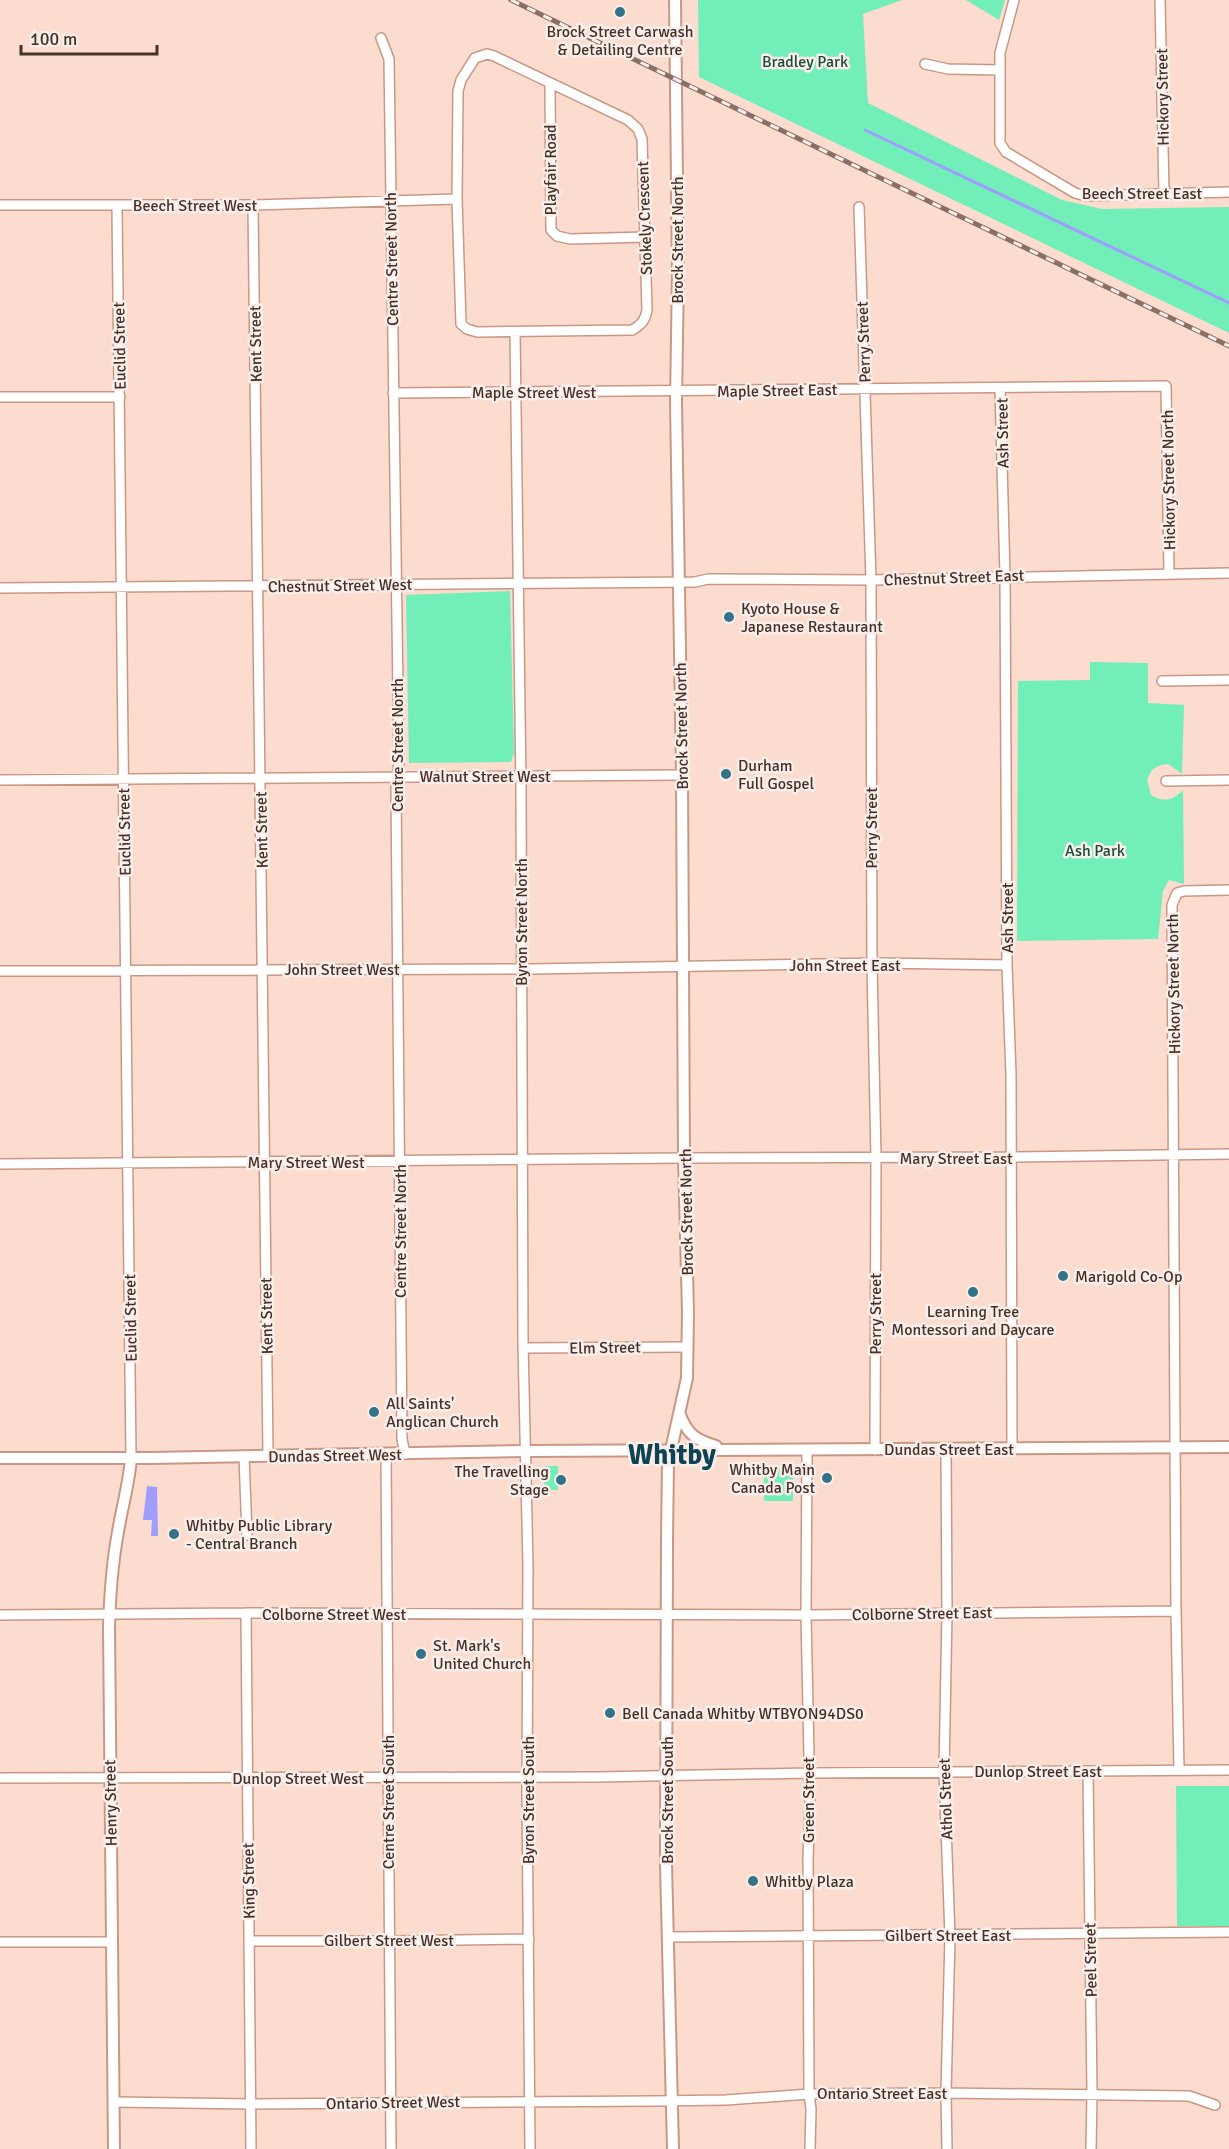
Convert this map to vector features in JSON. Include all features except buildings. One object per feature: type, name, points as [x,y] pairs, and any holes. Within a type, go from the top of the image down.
[{"type":"main road","name":"Brock Street North","points":[[670,1450],[687,1378],[688,1281],[684,1158],[680,582],[676,391],[678,262],[675,0]]},
{"type":"main road","points":[[680,1415],[692,1436],[704,1443],[729,1450]]},
{"type":"main road","name":"Dundas Street East","points":[[670,1450],[1229,1447]]},
{"type":"main road","name":"Dundas Street West","points":[[0,1458],[670,1450]]},
{"type":"main road","name":"Brock Street South","points":[[670,1450],[667,1539],[667,1776],[673,2149]]},
{"type":"main road","name":"Henry Street","points":[[114,2149],[109,1616],[110,1579],[130,1478],[131,1458]]},
{"type":"street","name":"Beech Street East","points":[[1014,0],[1000,53],[1000,143],[1005,152],[1075,193],[1086,196],[1229,192]]},
{"type":"street","name":"Hickory Street","points":[[1160,0],[1164,194]]},
{"type":"street","name":"Centre Street North","points":[[381,38],[389,59],[398,777],[402,1439],[405,1454]]},
{"type":"street","name":"Stokely Crescent","points":[[481,55],[494,56],[628,120],[638,129],[642,139],[646,237],[646,319],[632,330],[477,332],[467,329],[461,324],[457,199],[458,91],[461,80],[475,58],[481,55]]},
{"type":"street","points":[[926,64],[948,69],[1000,70]]},
{"type":"street","name":"Playfair Road","points":[[550,83],[551,230],[557,237],[570,239],[646,237]]},
{"type":"street","name":"Beech Street West","points":[[0,205],[253,205],[457,199]]},
{"type":"street","name":"Kent Street","points":[[253,205],[268,1455]]},
{"type":"street","name":"Euclid Street","points":[[117,206],[131,1458]]},
{"type":"street","name":"Perry Street","points":[[859,207],[871,580],[872,963],[876,1158],[875,1450]]},
{"type":"street","name":"Byron Street North","points":[[515,332],[526,1451]]},
{"type":"street","name":"Maple Street East","points":[[676,391],[1166,386]]},
{"type":"street","name":"Hickory Street North","points":[[1166,386],[1169,573]]},
{"type":"street","name":"Ash Street","points":[[1000,388],[1005,576],[1007,966],[1011,1075],[1012,1449]]},
{"type":"street","name":"Maple Street West","points":[[393,393],[676,391]]},
{"type":"street","points":[[0,397],[120,397]]},
{"type":"street","name":"Chestnut Street East","points":[[680,582],[708,579],[871,580],[1229,573]]},
{"type":"street","name":"Chestnut Street West","points":[[0,588],[680,582]]},
{"type":"street","points":[[1162,681],[1229,680]]},
{"type":"street","name":"Walnut Street West","points":[[0,780],[682,775]]},
{"type":"street","points":[[1166,781],[1229,780]]},
{"type":"street","name":"Hickory Street North","points":[[1179,1770],[1172,905],[1177,893],[1184,891],[1229,890]]},
{"type":"street","name":"John Street East","points":[[683,968],[872,963],[1007,966]]},
{"type":"street","name":"John Street West","points":[[0,971],[683,968]]},
{"type":"street","name":"Mary Street East","points":[[684,1158],[1229,1154]]},
{"type":"street","name":"Mary Street West","points":[[0,1164],[684,1158]]},
{"type":"street","name":"Elm Street","points":[[524,1348],[687,1347]]},
{"type":"street","name":"Athol Street","points":[[946,1449],[947,1613],[944,1772],[950,1936],[946,2092],[947,2149]]},
{"type":"street","name":"Green Street","points":[[807,1450],[810,2149]]},
{"type":"street","name":"Byron Street South","points":[[526,1451],[530,2149]]},
{"type":"street","name":"Centre Street South","points":[[386,1454],[391,2149]]},
{"type":"street","points":[[244,1456],[247,1535]]},
{"type":"street","name":"Colborne Street East","points":[[668,1614],[806,1615],[1176,1611]]},
{"type":"street","name":"King Street","points":[[246,1613],[251,2149]]},
{"type":"street","name":"Colborne Street West","points":[[0,1615],[668,1614]]},
{"type":"street","name":"Dunlop Street East","points":[[667,1776],[1229,1770]]},
{"type":"street","name":"Peel Street","points":[[1088,1771],[1091,2149]]},
{"type":"street","name":"Dunlop Street West","points":[[0,1778],[667,1776]]},
{"type":"street","name":"Gilbert Street East","points":[[668,1937],[1229,1932]]},
{"type":"street","name":"Gilbert Street West","points":[[249,1941],[529,1939]]},
{"type":"street","points":[[0,1942],[111,1942]]},
{"type":"street","name":"Ontario Street East","points":[[672,2100],[726,2100],[809,2094],[946,2092],[1189,2096],[1215,2105]]},
{"type":"street","name":"Ontario Street West","points":[[114,2102],[251,2104],[672,2100]]},
{"type":"green space","name":"Bradley Park","points":[[698,0],[902,0],[863,14],[868,103],[1062,200],[1102,209],[1229,207],[1229,333],[699,77]]},
{"type":"green space","points":[[966,0],[1005,0],[999,20]]},
{"type":"green space","points":[[510,591],[514,753],[511,762],[409,763],[406,595]]},
{"type":"green space","name":"Ash Park","points":[[1090,662],[1148,663],[1148,703],[1184,705],[1182,774],[1168,764],[1154,768],[1147,780],[1151,795],[1160,799],[1172,798],[1183,790],[1184,884],[1169,880],[1163,891],[1158,939],[1017,941],[1018,681],[1090,680]]},
{"type":"green space","points":[[544,1466],[558,1466],[558,1490],[544,1490]]},
{"type":"green space","points":[[764,1467],[793,1467],[793,1501],[764,1501]]},
{"type":"green space","points":[[1176,1786],[1229,1786],[1229,1926],[1177,1926]]},
{"type":"shaded area","points":[[147,1486],[157,1487],[158,1536],[151,1536],[152,1520],[143,1520]]},
{"type":"waterway","points":[[865,130],[1229,303]]},
{"type":"railway","points":[[511,0],[1229,346]]},
{"type":"place","name":"Brock Street Carwash & Detailing Centre","points":[[620,12]]},
{"type":"place","name":"Kyoto House & Japanese Restaurant","points":[[729,617]]},
{"type":"place","name":"Durham Full Gospel","points":[[726,774]]},
{"type":"place","name":"Marigold Co-Op","points":[[1063,1276]]},
{"type":"place","name":"Learning Tree Montessori and Daycare","points":[[973,1292]]},
{"type":"place","name":"All Saints' Anglican Church","points":[[374,1412]]},
{"type":"place","name":"Whitby Main Canada Post","points":[[827,1478]]},
{"type":"place","name":"The Travelling Stage","points":[[561,1480]]},
{"type":"place","name":"Whitby Public Library - Central Branch","points":[[174,1534]]},
{"type":"place","name":"St. Mark's United Church","points":[[421,1654]]},
{"type":"place","name":"Bell Canada Whitby WTBYON94DS0","points":[[610,1713]]},
{"type":"place","name":"Whitby Plaza","points":[[753,1881]]},
{"type":"district","name":"Whitby","points":[[672,1454]]}]
